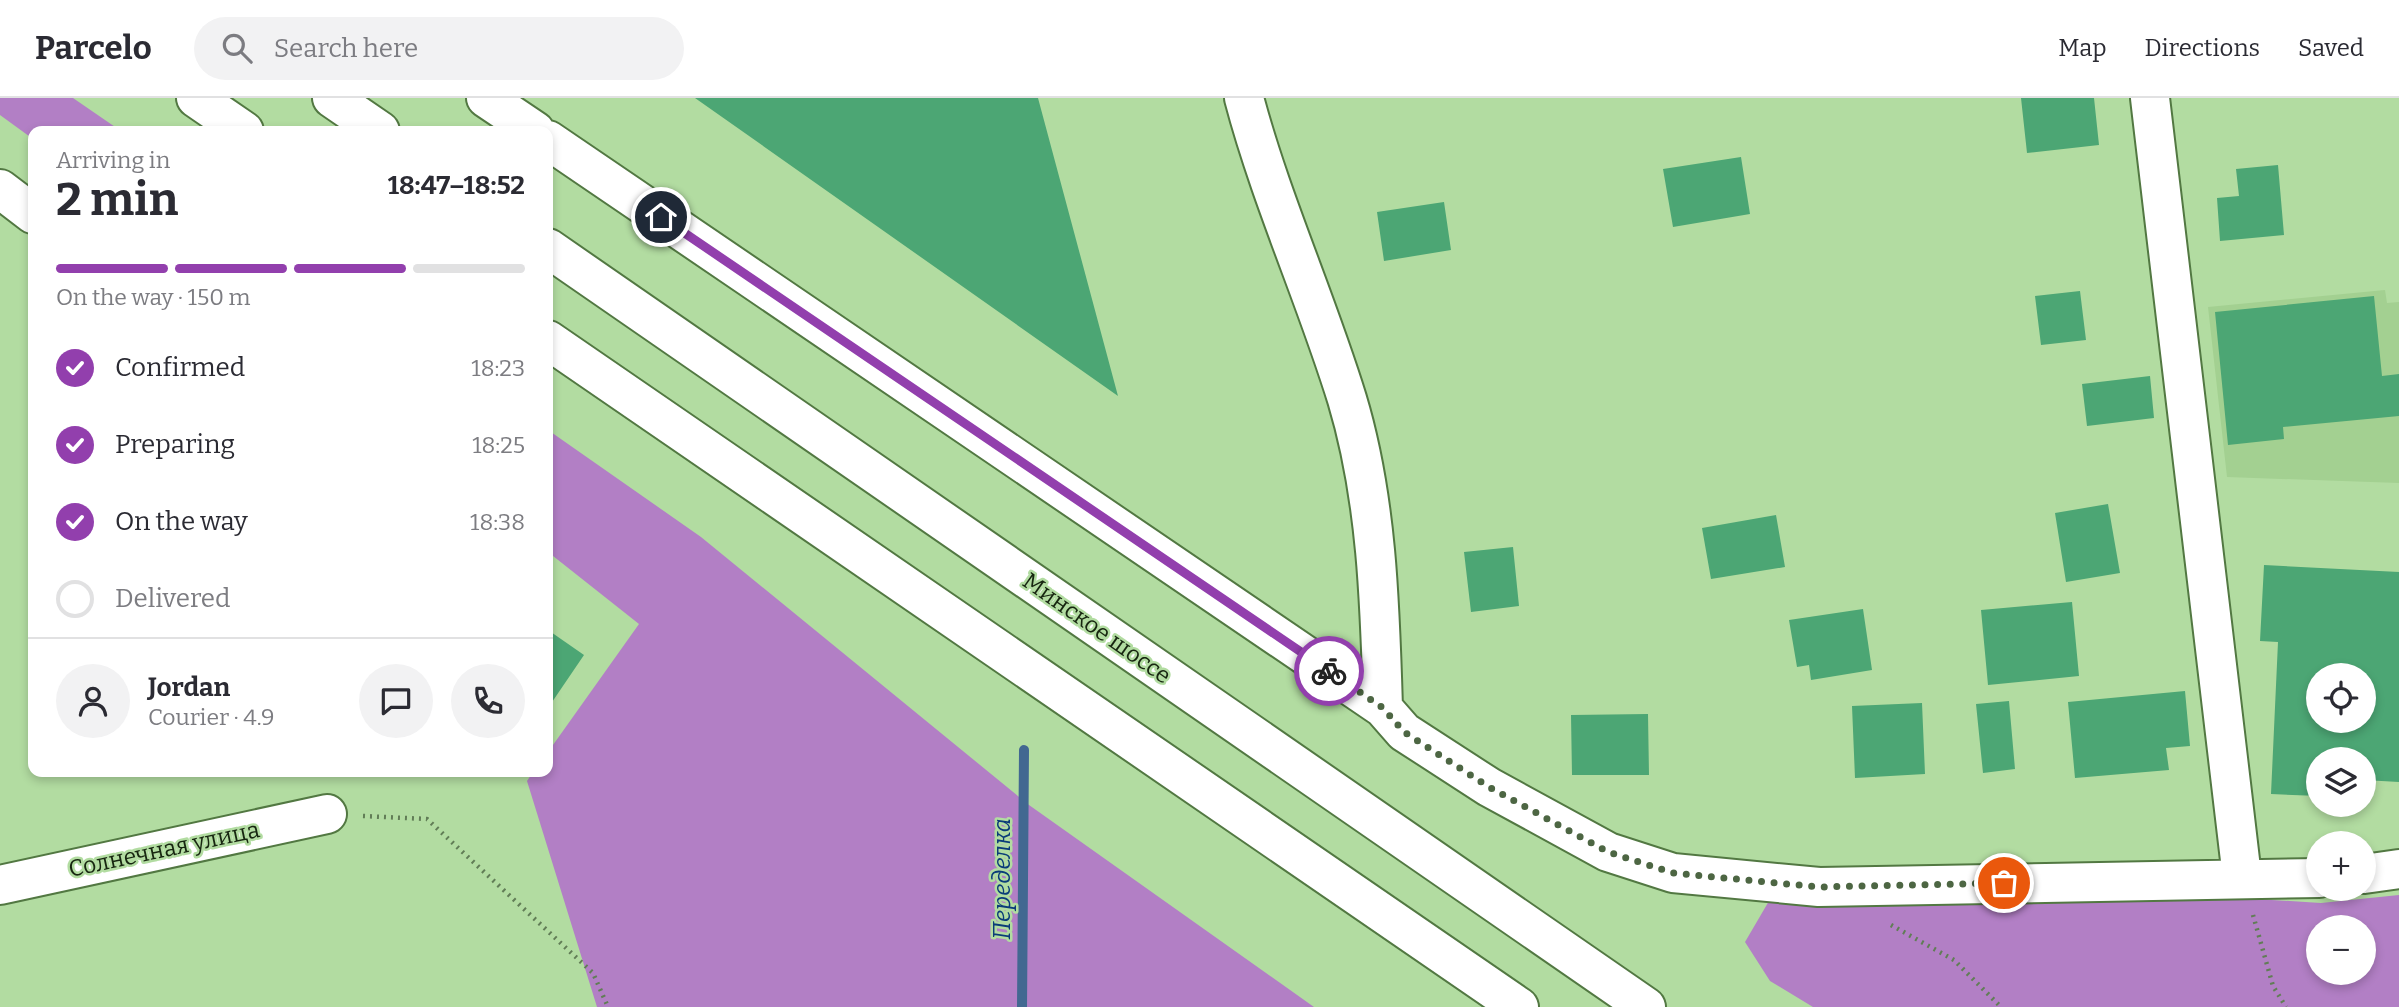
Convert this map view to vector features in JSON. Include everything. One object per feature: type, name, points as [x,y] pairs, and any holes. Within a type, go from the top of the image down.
[{"type":"main road","points":[[195,98],[237,126]]},
{"type":"main road","points":[[332,98],[373,126]]},
{"type":"main road","points":[[1244,98],[1347,401],[1366,480],[1380,611],[1383,708]]},
{"type":"main road","points":[[2150,98],[2242,877]]},
{"type":"main road","points":[[489,109],[525,126]]},
{"type":"main road","points":[[553,143],[1383,708],[1404,732],[1489,787],[1608,852],[1673,873],[1819,887],[2306,878]]},
{"type":"main road","points":[[0,189],[28,210]]},
{"type":"main road","name":"Минское шоссе","points":[[553,251],[1646,1007]]},
{"type":"main road","points":[[553,343],[1519,1007]]},
{"type":"main road","name":"Солнечная улица","points":[[0,885],[327,814]]},
{"type":"main road","points":[[2376,872],[2399,869]]},
{"type":"path","points":[[327,814],[427,819],[593,973],[608,1007]]},
{"type":"path","points":[[2242,877],[2273,986],[2286,1007]]},
{"type":"path","points":[[1886,923],[1954,960],[2001,1007]]},
{"type":"shaded area","points":[[0,98],[73,98],[114,126],[28,126],[28,135],[0,115]]},
{"type":"shaded area","points":[[2385,290],[2387,303],[2399,302],[2399,483],[2227,477],[2208,307]]},
{"type":"shaded area","points":[[553,433],[701,537],[1029,805],[1314,1007],[597,1007],[527,781],[530,777],[553,777],[553,745],[639,624],[553,556]]},
{"type":"shaded area","points":[[2093,889],[2321,903],[2376,901],[2376,897],[2399,895],[2399,1007],[1813,1007],[1770,981],[1745,942],[1769,901]]},
{"type":"building","points":[[695,98],[1038,98],[1118,396]]},
{"type":"building","points":[[2021,98],[2094,98],[2099,145],[2027,153]]},
{"type":"building","points":[[1741,157],[1750,214],[1673,227],[1663,169]]},
{"type":"building","points":[[2278,165],[2284,235],[2220,241],[2217,198],[2239,196],[2236,169]]},
{"type":"building","points":[[1444,202],[1451,250],[1384,261],[1377,212]]},
{"type":"building","points":[[2080,291],[2086,340],[2041,345],[2035,296]]},
{"type":"building","points":[[2374,296],[2382,376],[2399,374],[2399,416],[2283,427],[2284,439],[2228,445],[2215,312]]},
{"type":"building","points":[[2150,376],[2154,418],[2087,426],[2082,384]]},
{"type":"building","points":[[2108,504],[2120,573],[2066,582],[2055,513]]},
{"type":"building","points":[[1776,515],[1785,567],[1711,579],[1702,528]]},
{"type":"building","points":[[1513,547],[1519,606],[1471,612],[1464,552]]},
{"type":"building","points":[[2264,565],[2399,572],[2399,782],[2376,781],[2376,747],[2306,747],[2306,795],[2271,794],[2278,642],[2260,641]]},
{"type":"building","points":[[2072,602],[2079,676],[1988,685],[1981,610]]},
{"type":"building","points":[[1863,609],[1872,670],[1811,680],[1809,665],[1797,667],[1789,620]]},
{"type":"building","points":[[553,633],[584,655],[553,701]]},
{"type":"building","points":[[2185,691],[2190,746],[2166,748],[2169,770],[2075,778],[2068,702]]},
{"type":"building","points":[[2009,701],[2015,769],[1983,773],[1976,704]]},
{"type":"building","points":[[1922,703],[1925,774],[1855,778],[1852,706]]},
{"type":"building","points":[[1648,714],[1649,775],[1572,775],[1571,715]]},
{"type":"waterway","name":"Переделка","points":[[1022,1007],[1024,750]]},
{"type":"way so far","points":[[1329,671],[1383,708],[1404,732],[1489,787],[1608,852],[1673,873],[1819,887],[2004,883]]},
{"type":"route","points":[[661,217],[1329,671]]}]
